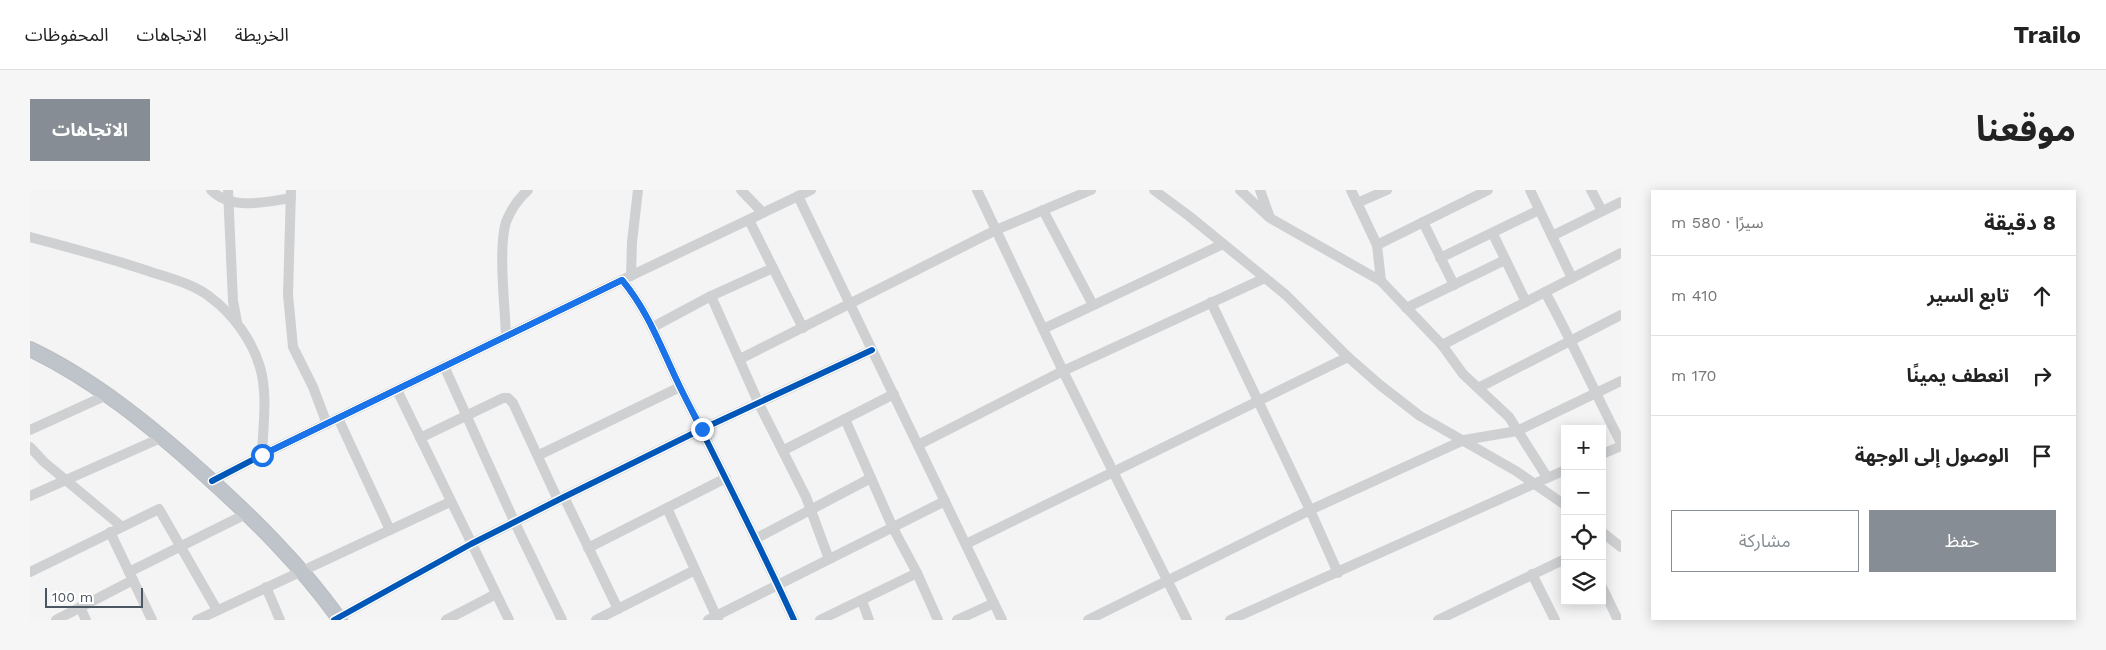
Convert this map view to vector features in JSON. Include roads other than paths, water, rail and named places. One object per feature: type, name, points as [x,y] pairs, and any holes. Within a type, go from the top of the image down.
[{"type":"highway","points":[[34,355],[107,395],[163,436],[248,513],[303,571],[338,619]]},
{"type":"street","points":[[211,190],[228,195],[243,204],[291,194],[288,295],[293,347],[313,387],[327,424]]},
{"type":"street","points":[[506,336],[503,248],[506,223],[516,201],[528,190]]},
{"type":"street","points":[[638,190],[627,278],[794,620]]},
{"type":"street","points":[[741,190],[762,214]]},
{"type":"street","points":[[212,481],[444,366],[811,190]]},
{"type":"street","points":[[977,190],[1063,371],[1186,620]]},
{"type":"street","points":[[740,358],[996,230],[1091,190]]},
{"type":"street","points":[[1154,190],[1286,295],[1348,357],[1420,416],[1464,440],[1534,483],[1561,502]]},
{"type":"street","points":[[1240,190],[1270,218],[1381,281],[1442,345],[1464,374],[1509,416],[1547,478]]},
{"type":"street","points":[[1260,190],[1270,218]]},
{"type":"street","points":[[1351,190],[1377,245],[1381,281]]},
{"type":"street","points":[[1357,203],[1387,190]]},
{"type":"street","points":[[1377,245],[1423,222],[1473,193],[1488,190]]},
{"type":"street","points":[[1530,190],[1572,278]]},
{"type":"street","points":[[1592,190],[1602,211]]},
{"type":"street","points":[[228,195],[233,301],[237,322]]},
{"type":"street","points":[[798,196],[1002,620]]},
{"type":"street","points":[[1552,236],[1621,202]]},
{"type":"street","points":[[1043,210],[1093,305]]},
{"type":"street","points":[[1440,258],[1539,210]]},
{"type":"street","points":[[749,220],[803,328]]},
{"type":"street","points":[[1423,222],[1454,285]]},
{"type":"street","points":[[1492,234],[1526,302]]},
{"type":"street","points":[[30,237],[102,255],[176,280],[209,296],[237,322],[252,347],[261,368],[264,389],[262,455]]},
{"type":"street","points":[[1043,329],[1223,244]]},
{"type":"street","points":[[1442,345],[1621,253]]},
{"type":"street","points":[[1406,308],[1505,260]]},
{"type":"street","points":[[652,327],[712,296],[773,268]]},
{"type":"street","points":[[918,445],[1063,371],[1265,278]]},
{"type":"street","points":[[1545,292],[1572,340],[1621,444],[1606,452]]},
{"type":"street","points":[[712,296],[759,404],[784,450],[829,559]]},
{"type":"street","points":[[1211,302],[1338,573]]},
{"type":"street","points":[[1478,388],[1621,315]]},
{"type":"street","points":[[338,619],[471,544],[702,429],[872,350]]},
{"type":"street","points":[[966,544],[1348,357]]},
{"type":"street","points":[[444,366],[515,523],[562,620]]},
{"type":"street","points":[[1088,620],[1310,510],[1464,440],[1517,431],[1621,381]]},
{"type":"street","points":[[538,455],[680,386]]},
{"type":"street","points":[[397,390],[509,620]]},
{"type":"street","points":[[784,450],[894,394]]},
{"type":"street","points":[[30,430],[107,395]]},
{"type":"street","points":[[420,438],[503,398],[508,398],[513,402],[538,455],[618,609]]},
{"type":"street","points":[[338,418],[390,530]]},
{"type":"street","points":[[845,419],[893,528],[917,573],[938,620]]},
{"type":"street","points":[[30,496],[163,436]]},
{"type":"street","points":[[30,447],[44,462],[121,526]]},
{"type":"street","points":[[1230,620],[1561,472]]},
{"type":"street","points":[[588,548],[726,478]]},
{"type":"street","points":[[755,539],[871,478]]},
{"type":"street","points":[[202,619],[217,610],[450,502]]},
{"type":"street","points":[[667,508],[695,570],[714,619],[829,559],[945,502]]},
{"type":"street","points":[[30,572],[159,509],[217,610]]},
{"type":"street","points":[[56,620],[179,546],[248,513]]},
{"type":"street","points":[[110,532],[152,620]]},
{"type":"street","points":[[1607,540],[1621,546]]},
{"type":"street","points":[[1440,619],[1563,560]]},
{"type":"street","points":[[596,620],[695,570]]},
{"type":"street","points":[[820,620],[917,573]]},
{"type":"street","points":[[1532,574],[1555,620]]},
{"type":"street","points":[[266,587],[280,620]]},
{"type":"street","points":[[446,620],[496,594]]},
{"type":"street","points":[[1606,595],[1618,620]]},
{"type":"street","points":[[862,601],[869,620]]},
{"type":"street","points":[[958,620],[994,602]]},
{"type":"street","points":[[80,607],[86,620]]}]
